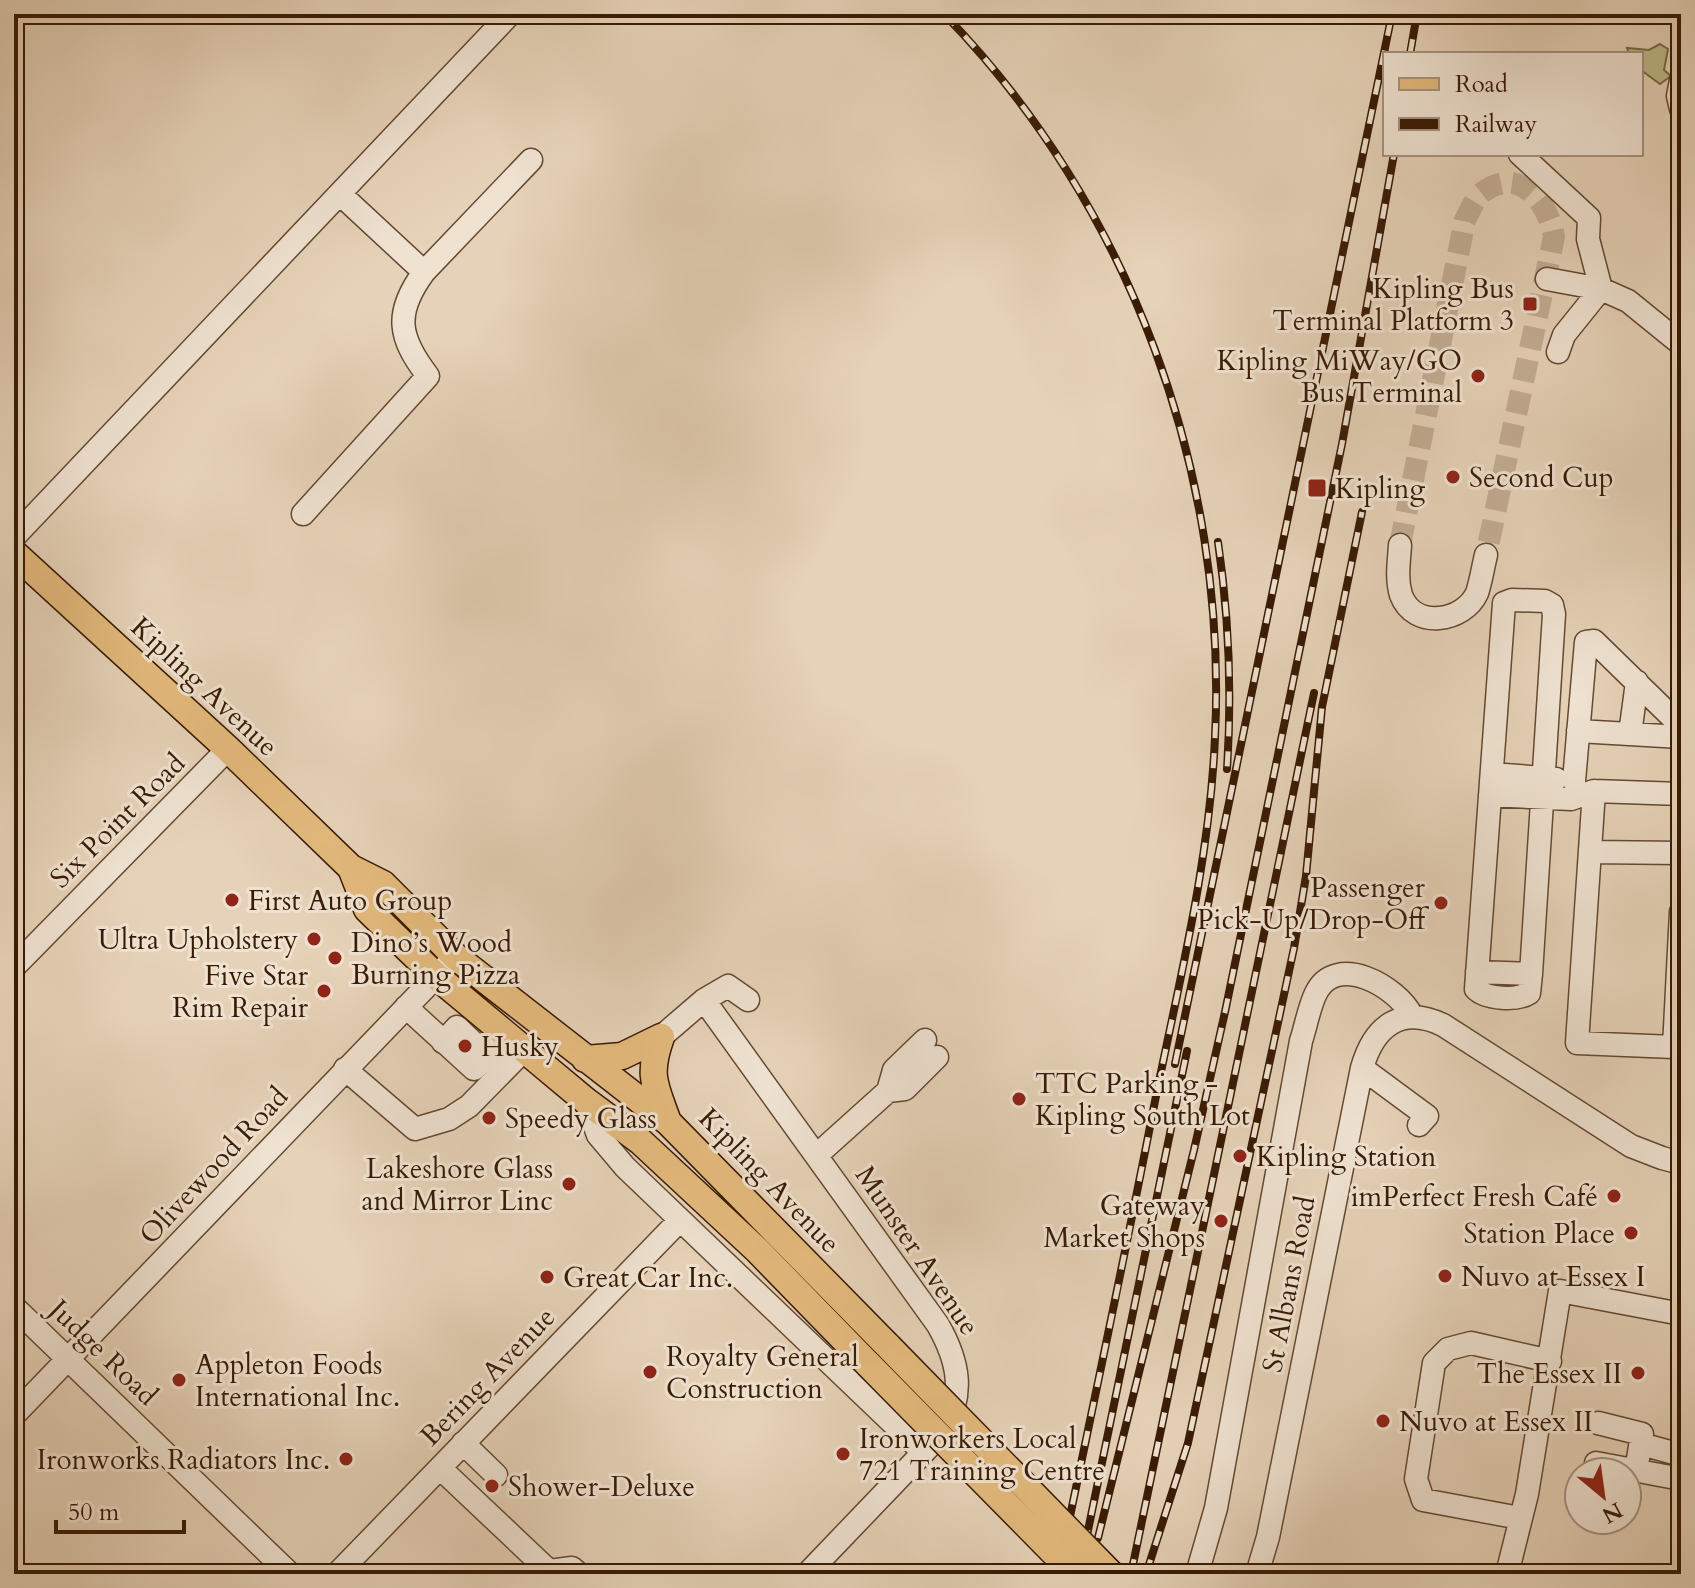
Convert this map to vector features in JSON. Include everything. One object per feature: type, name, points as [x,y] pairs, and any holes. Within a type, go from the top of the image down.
[{"type":"main road","name":"Kipling Avenue","points":[[14,553],[228,749],[351,868],[383,884],[456,957],[668,1122],[1111,1574]]},
{"type":"main road","name":"Kipling Avenue","points":[[351,868],[367,909],[436,976],[458,1026],[516,1043],[640,1141],[757,1250],[1075,1574]]},
{"type":"main road","points":[[585,1059],[622,1056],[661,1037]]},
{"type":"main road","points":[[661,1037],[652,1067],[653,1081],[668,1122]]},
{"type":"street","points":[[14,537],[510,14]]},
{"type":"street","points":[[1681,80],[1678,96],[1681,109]]},
{"type":"street","points":[[1522,156],[1589,218],[1588,239],[1601,289]]},
{"type":"street","points":[[303,514],[428,376],[415,359],[404,328],[403,310],[408,294],[424,272],[531,160]]},
{"type":"street","points":[[340,194],[424,272]]},
{"type":"street","points":[[1547,279],[1601,289],[1628,301],[1681,344]]},
{"type":"street","points":[[1558,352],[1564,335],[1601,289]]},
{"type":"street","points":[[1400,545],[1397,576],[1402,598],[1411,610],[1424,617],[1438,619],[1454,616],[1467,607],[1477,593],[1486,555]]},
{"type":"street","points":[[1512,600],[1545,601],[1552,605],[1554,614],[1542,788],[1529,993],[1521,998],[1482,994],[1476,989],[1504,603],[1512,600]]},
{"type":"street","points":[[1681,726],[1594,641],[1586,642],[1578,731],[1590,852],[1577,1043],[1674,1047],[1681,912]]},
{"type":"street","points":[[1630,734],[1637,682]]},
{"type":"street","points":[[1578,731],[1681,737]]},
{"type":"street","name":"Six Point Road","points":[[14,967],[228,749]]},
{"type":"street","points":[[1491,784],[1542,788],[1571,799],[1584,786],[1681,794]]},
{"type":"street","points":[[1590,852],[1681,853]]},
{"type":"street","name":"Olivewood Road","points":[[14,1415],[456,957]]},
{"type":"street","points":[[1197,1574],[1216,1508],[1301,1041],[1316,991],[1338,975],[1369,977],[1397,994],[1412,1016],[1428,1018],[1443,1025],[1631,1146],[1681,1163]]},
{"type":"street","points":[[661,1037],[704,1000],[728,986],[748,1000]]},
{"type":"street","name":"Munster Avenue","points":[[704,1000],[818,1154],[938,1325],[951,1350],[958,1378],[955,1406],[943,1432],[807,1574]]},
{"type":"street","points":[[406,1007],[458,1026],[474,1069],[487,1056],[516,1043]]},
{"type":"street","name":"St Albans Road","points":[[1257,1574],[1268,1537],[1367,1050],[1377,1035],[1398,1020],[1412,1016]]},
{"type":"street","points":[[345,1069],[415,1129],[449,1119],[469,1106],[516,1043]]},
{"type":"street","points":[[818,1154],[888,1091],[894,1070],[931,1048]]},
{"type":"street","points":[[1362,1068],[1427,1116],[1419,1125]]},
{"type":"street","name":"Kipling Avenue","points":[[586,1101],[598,1135],[625,1167],[923,1452]]},
{"type":"street","name":"Bering Avenue","points":[[337,1574],[680,1220]]},
{"type":"street","points":[[1507,1574],[1530,1481],[1560,1291],[1681,1314]]},
{"type":"street","name":"Judge Road","points":[[14,1307],[290,1574]]},
{"type":"street","points":[[1520,1518],[1423,1500],[1416,1479],[1434,1363],[1448,1349],[1471,1343],[1550,1361]]},
{"type":"street","points":[[1598,1423],[1642,1434],[1638,1456]]},
{"type":"street","points":[[463,1443],[496,1475]]},
{"type":"street","points":[[1652,1447],[1681,1455]]},
{"type":"street","points":[[440,1468],[549,1571],[572,1568],[579,1574]]},
{"type":"street","points":[[1643,1472],[1681,1479]]},
{"type":"shaded area","points":[[1660,44],[1668,49],[1664,70],[1671,76],[1660,84],[1643,71],[1643,52],[1628,52],[1627,48],[1649,50]]},
{"type":"tunnel","points":[[1400,545],[1465,220],[1482,193],[1496,185],[1508,183],[1520,185],[1539,200],[1554,237],[1486,555]]},
{"type":"railway","points":[[944,14],[1010,89],[1067,170],[1115,257],[1154,348],[1184,442],[1204,539],[1215,638],[1215,737],[1200,873],[1058,1574]]},
{"type":"railway","points":[[1384,52],[1392,14]]},
{"type":"railway","points":[[1410,52],[1417,14]]},
{"type":"railway","points":[[1175,1064],[1383,58]]},
{"type":"railway","points":[[1098,1538],[1225,1012],[1342,444],[1394,156]]},
{"type":"railway","points":[[1146,1574],[1188,1443],[1294,948],[1306,876],[1322,707],[1362,512]]},
{"type":"railway","points":[[1218,542],[1228,655],[1227,769]]},
{"type":"railway","points":[[1131,1574],[1314,693]]},
{"type":"railway","points":[[1079,1574],[1187,1051]]},
{"type":"place","name":"Kipling Bus Terminal Platform 3","points":[[1530,304]]},
{"type":"place","name":"Kipling MiWay/GO Bus Terminal","points":[[1478,376]]},
{"type":"place","name":"Second Cup","points":[[1453,477]]},
{"type":"place","name":"Kipling","points":[[1317,488]]},
{"type":"place","name":"First Auto Group","points":[[232,900]]},
{"type":"place","name":"Passenger Pick-Up/Drop-Off","points":[[1441,903]]},
{"type":"place","name":"Ultra Upholstery","points":[[314,939]]},
{"type":"place","name":"Dino’s Wood Burning Pizza","points":[[335,958]]},
{"type":"place","name":"Five Star Rim Repair","points":[[324,991]]},
{"type":"place","name":"Husky","points":[[465,1046]]},
{"type":"place","name":"TTC Parking - Kipling South Lot","points":[[1019,1099]]},
{"type":"place","name":"Speedy Glass","points":[[489,1118]]},
{"type":"place","name":"Kipling Station","points":[[1240,1156]]},
{"type":"place","name":"Lakeshore Glass and Mirror Linc","points":[[569,1184]]},
{"type":"place","name":"imPerfect Fresh Café","points":[[1614,1196]]},
{"type":"place","name":"Gateway Market Shops","points":[[1221,1221]]},
{"type":"place","name":"Station Place","points":[[1631,1233]]},
{"type":"place","name":"Nuvo at Essex I","points":[[1445,1276]]},
{"type":"place","name":"Great Car Inc.","points":[[547,1277]]},
{"type":"place","name":"Royalty General Construction","points":[[650,1372]]},
{"type":"place","name":"The Essex II","points":[[1638,1373]]},
{"type":"place","name":"Appleton Foods International Inc.","points":[[179,1380]]},
{"type":"place","name":"Nuvo at Essex II","points":[[1383,1421]]},
{"type":"place","name":"Ironworkers Local 721 Training Centre","points":[[843,1454]]},
{"type":"place","name":"Ironworks Radiators Inc.","points":[[346,1459]]},
{"type":"place","name":"Shower-Deluxe","points":[[492,1486]]}]
